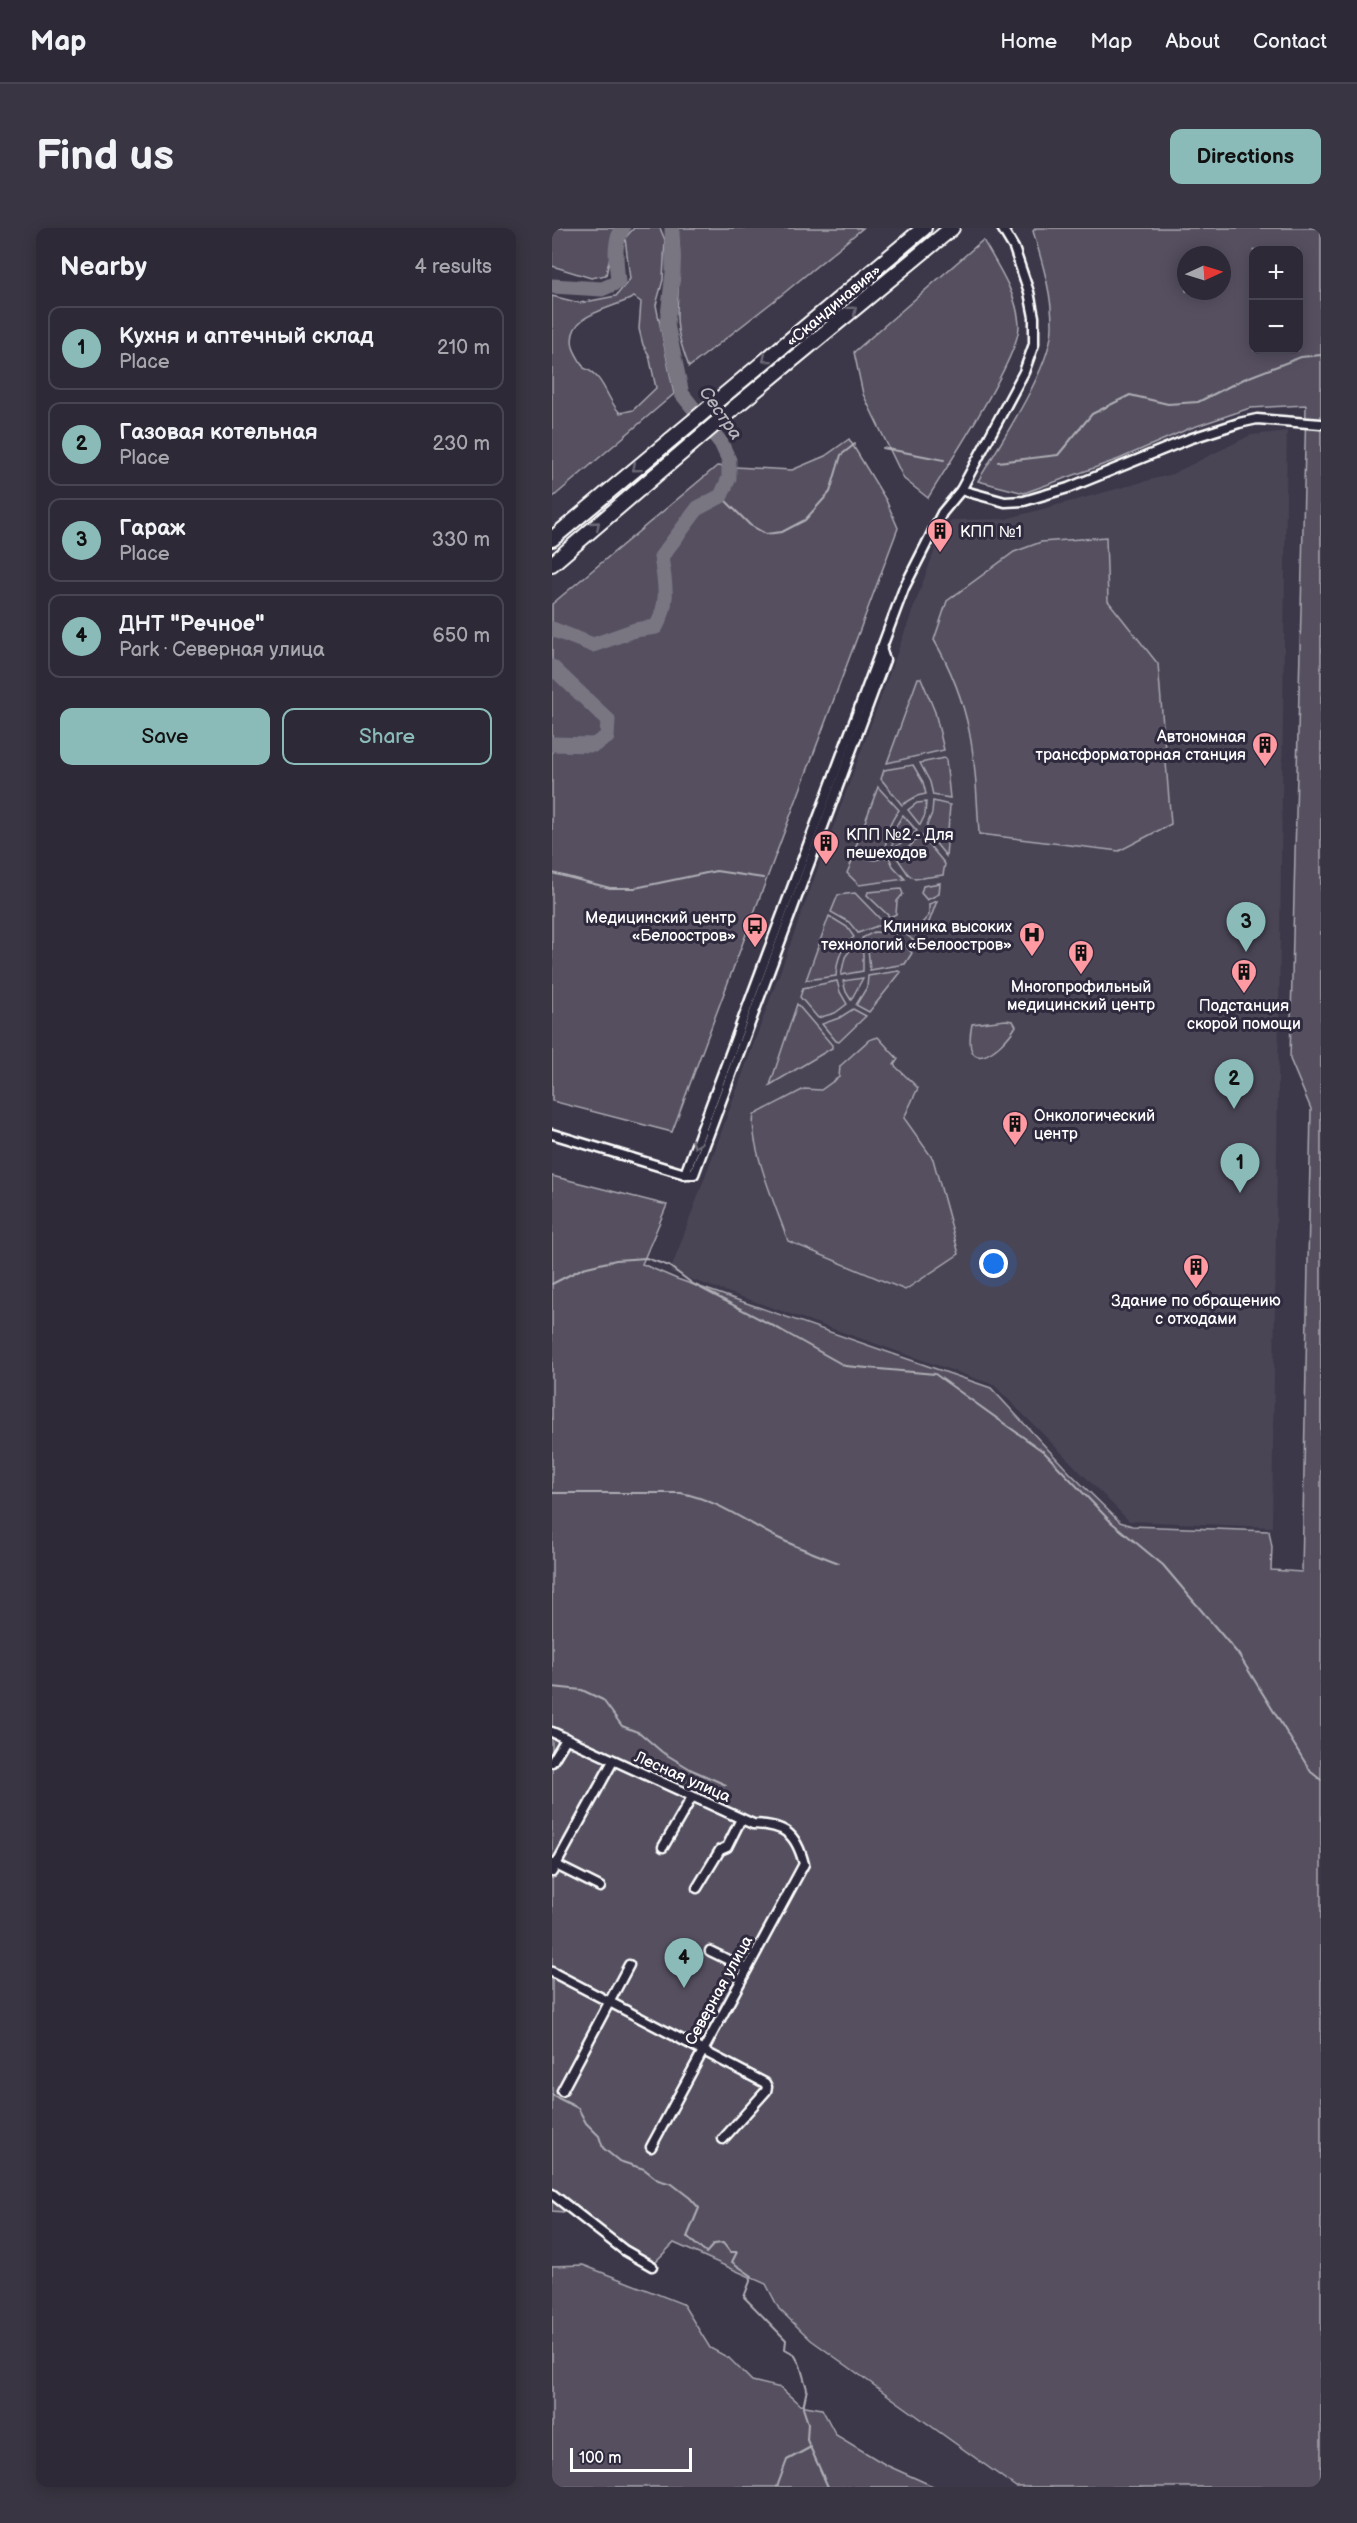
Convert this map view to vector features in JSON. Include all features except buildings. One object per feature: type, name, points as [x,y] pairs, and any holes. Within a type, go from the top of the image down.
[{"type":"highway","name":"«Скандинавия»","points":[[552,539],[924,228]]},
{"type":"highway","name":"«Скандинавия»","points":[[552,564],[735,407],[952,228]]},
{"type":"street","points":[[552,1134],[685,1174],[694,1174],[885,660],[881,648],[904,588],[931,532],[942,513],[961,490],[1024,372],[1034,344],[1034,317],[1024,272],[1002,228]]},
{"type":"street","points":[[961,490],[1005,502],[1024,501],[1068,488],[1189,440],[1239,423],[1257,419],[1321,424]]},
{"type":"street","name":"Лесная улица","points":[[552,1732],[741,1819],[753,1824],[773,1825],[783,1830],[799,1845]]},
{"type":"street","points":[[552,1762],[566,1738]]},
{"type":"street","points":[[600,1887],[553,1867],[613,1761]]},
{"type":"street","points":[[663,1847],[692,1797]]},
{"type":"street","points":[[697,1888],[720,1850],[727,1847],[741,1819]]},
{"type":"street","name":"Северная улица","points":[[651,2147],[804,1864],[799,1845]]},
{"type":"street","points":[[710,1951],[747,1969]]},
{"type":"street","points":[[562,2091],[629,1965]]},
{"type":"street","points":[[552,1972],[760,2079],[767,2087],[751,2109],[723,2139]]},
{"type":"street","points":[[552,2194],[624,2250],[652,2266]]},
{"type":"shaded area","points":[[552,228],[616,228],[606,275],[591,278],[552,266]]},
{"type":"shaded area","points":[[634,228],[660,228],[665,240],[663,280],[656,305],[674,394],[552,498],[552,296],[580,303],[616,296],[630,279],[625,238]],"holes":[[[634,297],[641,302],[639,329],[643,345],[649,355],[656,388],[633,410],[620,413],[597,376],[584,368],[574,350],[572,336],[583,319],[593,314]]]},
{"type":"shaded area","points":[[677,228],[863,228],[689,367],[677,323],[680,261]]},
{"type":"shaded area","points":[[1036,228],[1321,228],[1321,2487],[1016,2487],[811,2340],[779,2309],[766,2284],[674,2243],[656,2261],[649,2264],[576,2213],[552,2211],[552,1176],[667,1205],[642,1264],[677,1279],[991,1388],[1070,1473],[1120,1522],[1132,1526],[1269,1531],[1272,1547],[1271,1570],[1302,1572],[1311,1109],[1290,1059],[1306,405],[1250,408],[1188,429],[1119,459],[1024,493],[978,481],[1011,426],[1044,361],[1052,325],[1046,278],[1033,231]]},
{"type":"shaded area","points":[[983,240],[1006,280],[1015,302],[1019,324],[1016,339],[996,385],[928,498],[904,479],[863,394],[854,352]]},
{"type":"shaded area","name":"Клиника высоких технологий «Белоостров»","points":[[1287,431],[1272,1527],[1129,1521],[994,1385],[670,1272],[938,541],[951,520],[1005,519],[1172,474],[1251,435]]},
{"type":"shaded area","points":[[849,439],[886,500],[898,528],[672,1132],[552,1101],[552,604],[717,466],[792,470],[825,456]]},
{"type":"shaded area","points":[[1106,537],[1108,601],[1158,664],[1171,824],[1119,851],[979,834],[970,734],[957,688],[934,640],[947,601],[1014,552],[1041,542]]},
{"type":"shaded area","points":[[918,678],[921,678],[935,712],[944,750],[887,763]]},
{"type":"shaded area","points":[[944,758],[950,798],[933,795],[930,782],[920,763]]},
{"type":"shaded area","points":[[913,765],[923,782],[926,794],[917,796],[902,805],[881,779],[884,770]]},
{"type":"shaded area","points":[[878,787],[899,810],[888,829],[886,851],[867,853],[855,849]]},
{"type":"shaded area","points":[[933,801],[950,805],[946,856],[925,830],[932,813]]},
{"type":"shaded area","points":[[926,802],[925,815],[920,825],[908,810],[917,803]]},
{"type":"shaded area","points":[[903,815],[917,831],[893,849],[894,831]]},
{"type":"shaded area","points":[[921,835],[945,864],[943,875],[915,879],[908,874],[895,855],[905,851]]},
{"type":"shaded area","points":[[854,856],[875,860],[889,857],[893,866],[905,879],[859,885],[847,873]]},
{"type":"shaded area","points":[[940,883],[939,894],[927,900],[921,893],[923,886]]},
{"type":"shaded area","points":[[901,889],[903,894],[897,901],[896,914],[890,917],[867,895],[868,892]]},
{"type":"shaded area","points":[[855,893],[887,926],[877,926],[858,933],[849,922],[831,912],[838,895]]},
{"type":"shaded area","points":[[937,901],[925,931],[921,924],[929,915],[929,904]]},
{"type":"shaded area","points":[[829,916],[847,927],[854,937],[840,954],[836,976],[806,980]]},
{"type":"shaded area","points":[[908,927],[919,927],[923,937],[918,944],[904,933]]},
{"type":"shaded area","points":[[874,932],[894,933],[912,953],[905,964],[870,970],[868,949],[862,938]]},
{"type":"shaded area","points":[[857,941],[863,954],[863,971],[841,975],[845,957]]},
{"type":"shaded area","points":[[901,972],[869,1012],[856,1005],[867,987],[868,976]]},
{"type":"shaded area","points":[[863,978],[851,1000],[843,981]]},
{"type":"shaded area","points":[[837,981],[847,1004],[835,1013],[818,1018],[800,997],[803,988]]},
{"type":"shaded area","points":[[797,1004],[832,1045],[832,1048],[770,1085]]},
{"type":"shaded area","points":[[853,1009],[866,1016],[839,1042],[836,1041],[822,1024],[839,1018]]},
{"type":"shaded area","points":[[1013,1021],[1016,1026],[1009,1036],[992,1052],[984,1056],[977,1056],[972,1051],[970,1041],[972,1024]]},
{"type":"shaded area","points":[[878,1037],[898,1059],[894,1065],[918,1088],[904,1118],[933,1159],[959,1254],[905,1290],[788,1241],[759,1160],[753,1127],[754,1115],[804,1089],[821,1090],[839,1077],[840,1066],[869,1040]]},
{"type":"shaded area","points":[[583,2265],[683,2304],[710,2348],[729,2358],[752,2381],[781,2388],[800,2405],[822,2409],[836,2435],[886,2465],[935,2487],[552,2487],[552,2266]]},
{"type":"waterway","name":"Сестра","points":[[552,286],[602,289],[618,282],[616,247],[623,228]]},
{"type":"waterway","name":"Сестра","points":[[552,629],[593,645],[635,630],[656,627],[665,601],[661,557],[698,508],[721,496],[729,478],[729,460],[721,443],[682,394],[667,324],[673,272],[672,228]]},
{"type":"waterway","points":[[998,462],[1058,455],[1092,414],[1130,395],[1168,404],[1198,402],[1244,379],[1301,357],[1321,355]]},
{"type":"waterway","points":[[721,496],[750,525],[766,534],[782,532],[805,520],[830,492],[841,455],[855,444]]},
{"type":"waterway","points":[[883,448],[944,460]]},
{"type":"waterway","name":"Сестра","points":[[552,667],[608,720],[607,737],[594,745],[552,744]]},
{"type":"waterway","points":[[552,873],[610,888],[635,888],[716,871],[763,878]]},
{"type":"waterway","points":[[552,1284],[583,1268],[616,1260],[646,1258],[669,1266],[693,1284],[845,1366],[935,1374],[1044,1452],[1111,1522],[1163,1565],[1239,1655],[1311,1772],[1321,1780]]},
{"type":"waterway","points":[[552,1493],[681,1493],[694,1496],[719,1506],[786,1542],[839,1563]]},
{"type":"waterway","points":[[552,1687],[582,1690],[603,1700],[622,1726],[640,1733],[662,1752],[692,1770],[726,1785]]},
{"type":"waterway","points":[[552,2095],[578,2108],[586,2123],[599,2136],[603,2148],[619,2161],[644,2169],[658,2180],[672,2184],[690,2198],[699,2208],[687,2237],[706,2253],[714,2244],[723,2243],[730,2252],[737,2252],[732,2262],[752,2276],[744,2297],[786,2340],[785,2349],[794,2354],[800,2365],[807,2389],[803,2408],[808,2423],[807,2440],[828,2487]]},
{"type":"waterway","points":[[777,2487],[787,2460],[811,2447]]},
{"type":"place","name":"КПП №1","points":[[940,554]]},
{"type":"place","name":"Автономная трансформаторная станция","points":[[1265,768]]},
{"type":"place","name":"КПП №2 - Для пешеходов","points":[[826,866]]},
{"type":"place","name":"Медицинский центр «Белоостров»","points":[[755,949]]},
{"type":"place","name":"Гараж","points":[[1246,952]]},
{"type":"place","name":"Клиника высоких технологий «Белоостров»","points":[[1032,958]]},
{"type":"place","name":"Многопрофильный медицинский центр","points":[[1081,976]]},
{"type":"place","name":"Подстанция скорой помощи","points":[[1244,995]]},
{"type":"place","name":"Газовая котельная","points":[[1234,1109]]},
{"type":"place","name":"Онкологический центр","points":[[1015,1147]]},
{"type":"place","name":"Кухня и аптечный склад","points":[[1240,1193]]},
{"type":"place","name":"Здание по обращению с отходами","points":[[1196,1290]]},
{"type":"place","name":"ДНТ \"Речное\"","points":[[684,1988]]}]
